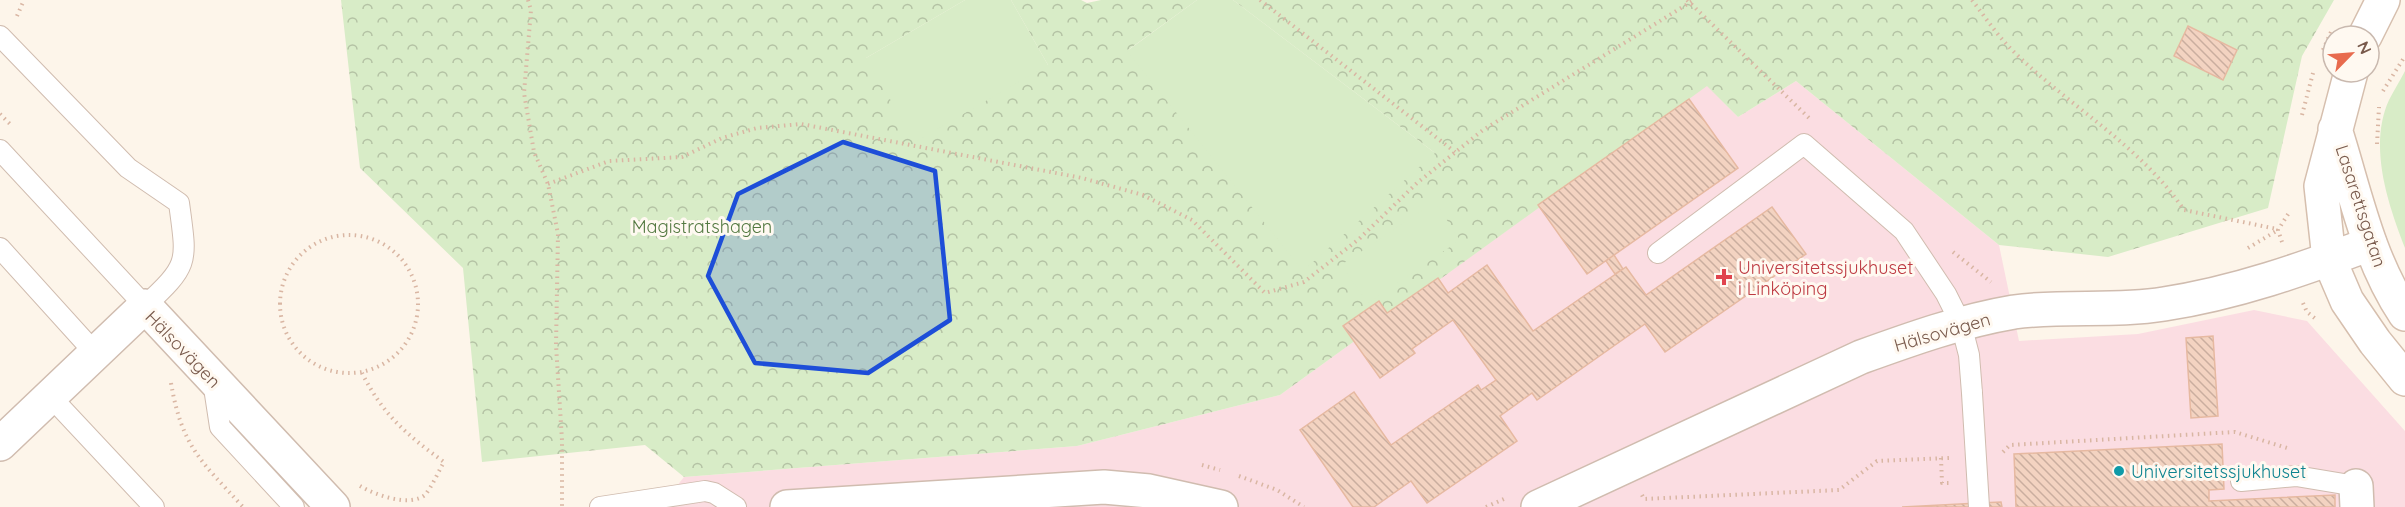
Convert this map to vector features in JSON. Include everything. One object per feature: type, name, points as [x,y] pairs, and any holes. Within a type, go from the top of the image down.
[{"type":"street","points":[[2371,24],[2383,0]]},
{"type":"street","name":"Lasarettsgatan","points":[[2348,84],[2321,186],[2329,259],[2347,301],[2375,342],[2405,379]]},
{"type":"street","name":"Lasarettsgatan","points":[[2336,129],[2370,244],[2401,300]]},
{"type":"street","name":"Hälsovägen","points":[[1538,507],[1861,357],[1961,324],[2016,312],[2129,309],[2166,304],[2261,283],[2370,244]]},
{"type":"street","name":"Hälsovägen","points":[[0,444],[145,306],[333,507]]},
{"type":"street","points":[[787,507],[972,501],[1104,487],[1201,504]]},
{"type":"lane","points":[[0,36],[128,168],[179,204],[184,243],[182,268],[172,281],[145,306],[0,150]]},
{"type":"lane","points":[[1658,253],[1804,144],[1904,231],[1946,294],[1961,324],[1969,355],[1979,507]]},
{"type":"lane","points":[[0,248],[95,353]]},
{"type":"lane","points":[[212,379],[220,427],[294,507]]},
{"type":"lane","points":[[50,396],[154,507]]},
{"type":"lane","points":[[2241,481],[2296,476],[2356,497]]},
{"type":"lane","points":[[600,507],[705,491],[714,493],[736,507]]},
{"type":"path","points":[[528,0],[531,10],[524,93],[534,152],[548,184],[558,234],[556,345],[562,440],[562,507]]},
{"type":"path","points":[[1260,0],[1455,152]]},
{"type":"path","points":[[1972,0],[2012,50],[2135,152],[2166,183],[2184,210],[2278,230],[2240,253]]},
{"type":"path","points":[[548,184],[609,161],[682,157],[722,138],[758,128],[801,124],[1082,178],[1143,195],[1192,220],[1264,293],[1304,282],[1359,239],[1417,183],[1483,130],[1690,1],[1812,120]]},
{"type":"path","points":[[2376,152],[2381,96],[2405,56]]},
{"type":"path","points":[[348,235],[374,239],[396,252],[411,273],[416,289],[417,323],[405,346],[386,363],[362,373],[337,373],[313,364],[294,347],[282,324],[279,298],[286,274],[302,253],[323,239],[348,235]]},
{"type":"path","points":[[1949,248],[1992,283]]},
{"type":"path","points":[[356,483],[373,494],[406,504],[414,503],[425,496],[444,462],[407,435],[372,391],[362,373]]},
{"type":"path","points":[[1941,458],[1942,483]]},
{"type":"highlighted area","points":[[843,142],[935,171],[950,320],[868,373],[755,363],[708,276],[738,194]]},
{"type":"shaded area","name":"Universitetssjukhuset i Linköping","points":[[1796,81],[1999,245],[2019,341],[2138,334],[2254,310],[2307,321],[2405,431],[2405,507],[660,507],[684,477],[1077,446],[1280,395],[1707,85],[1738,117]]},
{"type":"green space","name":"Magistratshagen","points":[[341,0],[965,0],[866,58],[1048,65],[1011,0],[1081,0],[1087,3],[1101,0],[1197,0],[1128,50],[1435,153],[1233,0],[2334,0],[2302,56],[2268,208],[2108,257],[1999,245],[1796,81],[1738,117],[1707,86],[1280,395],[1077,446],[684,477],[645,445],[482,462],[463,268],[360,168]]},
{"type":"green space","points":[[965,0],[1011,0],[1048,65],[915,142],[866,58]]},
{"type":"green space","points":[[1197,0],[1233,0],[1435,153],[1303,271],[1127,51]]},
{"type":"green space","points":[[2405,71],[2405,248],[2387,194],[2380,155],[2380,136],[2389,100]]},
{"type":"green space","points":[[1435,202],[1460,240],[1368,303],[1341,265]]},
{"type":"building","points":[[2188,26],[2237,50],[2223,80],[2174,56]]},
{"type":"building","points":[[1689,99],[1738,168],[1587,274],[1538,205]]},
{"type":"building","points":[[1772,207],[1806,254],[1665,352],[1645,324],[1537,400],[1532,393],[1500,416],[1517,441],[1427,503],[1411,481],[1374,507],[1353,507],[1300,430],[1354,392],[1391,445],[1478,385],[1481,390],[1496,380],[1453,320],[1412,349],[1415,353],[1380,378],[1343,326],[1379,301],[1387,313],[1438,278],[1448,293],[1487,265],[1533,331],[1626,267],[1646,295]]},
{"type":"building","points":[[1614,255],[1623,269],[1615,274],[1606,261]]},
{"type":"building","points":[[2213,336],[2218,416],[2191,418],[2186,338]]},
{"type":"building","name":"Universitetssjukhuset","points":[[2222,444],[2224,489],[2209,490],[2209,501],[2335,495],[2335,507],[2016,507],[2014,454]]},
{"type":"building","points":[[2001,502],[2002,507],[1902,507],[1979,503]]},
{"type":"place","name":"Universitetssjukhuset i Linköping","points":[[1724,277]]},
{"type":"place","name":"Universitetssjukhuset","points":[[2119,471]]}]
